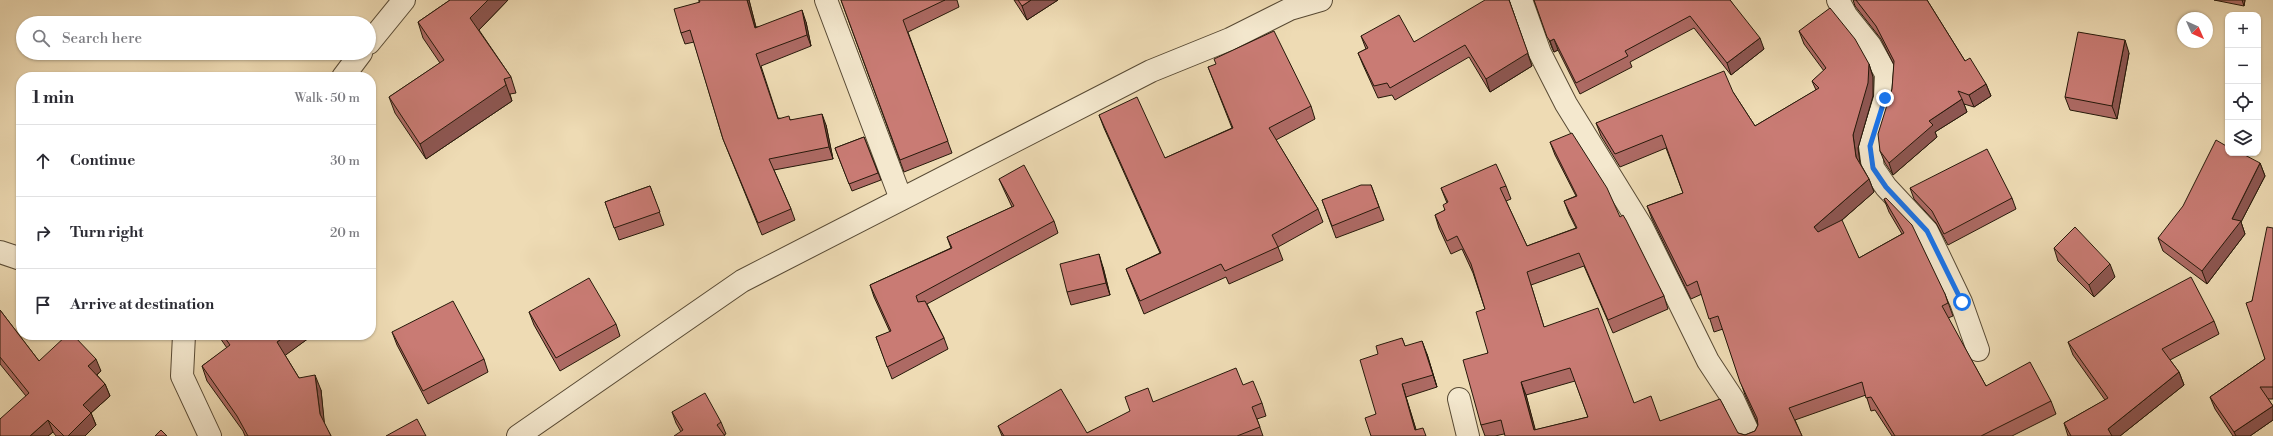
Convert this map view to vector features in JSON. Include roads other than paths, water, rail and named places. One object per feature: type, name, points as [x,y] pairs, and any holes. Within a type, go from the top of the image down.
[{"type":"street","points":[[376,34],[404,0]]},
{"type":"street","points":[[826,0],[901,198]]},
{"type":"street","points":[[518,436],[742,280],[1150,71],[1230,39],[1287,4],[1321,0]]},
{"type":"street","points":[[1521,0],[1540,53],[1566,104],[1642,227],[1705,354],[1733,399],[1750,436]]},
{"type":"street","points":[[1838,0],[1846,15],[1870,45],[1886,74],[1885,98],[1870,146],[1873,168],[1886,187],[1927,231],[1962,302],[1978,350]]},
{"type":"street","points":[[347,72],[356,60]]},
{"type":"street","points":[[0,252],[16,257]]},
{"type":"street","points":[[184,340],[182,376],[210,436]]},
{"type":"street","points":[[1459,399],[1468,436]]}]
